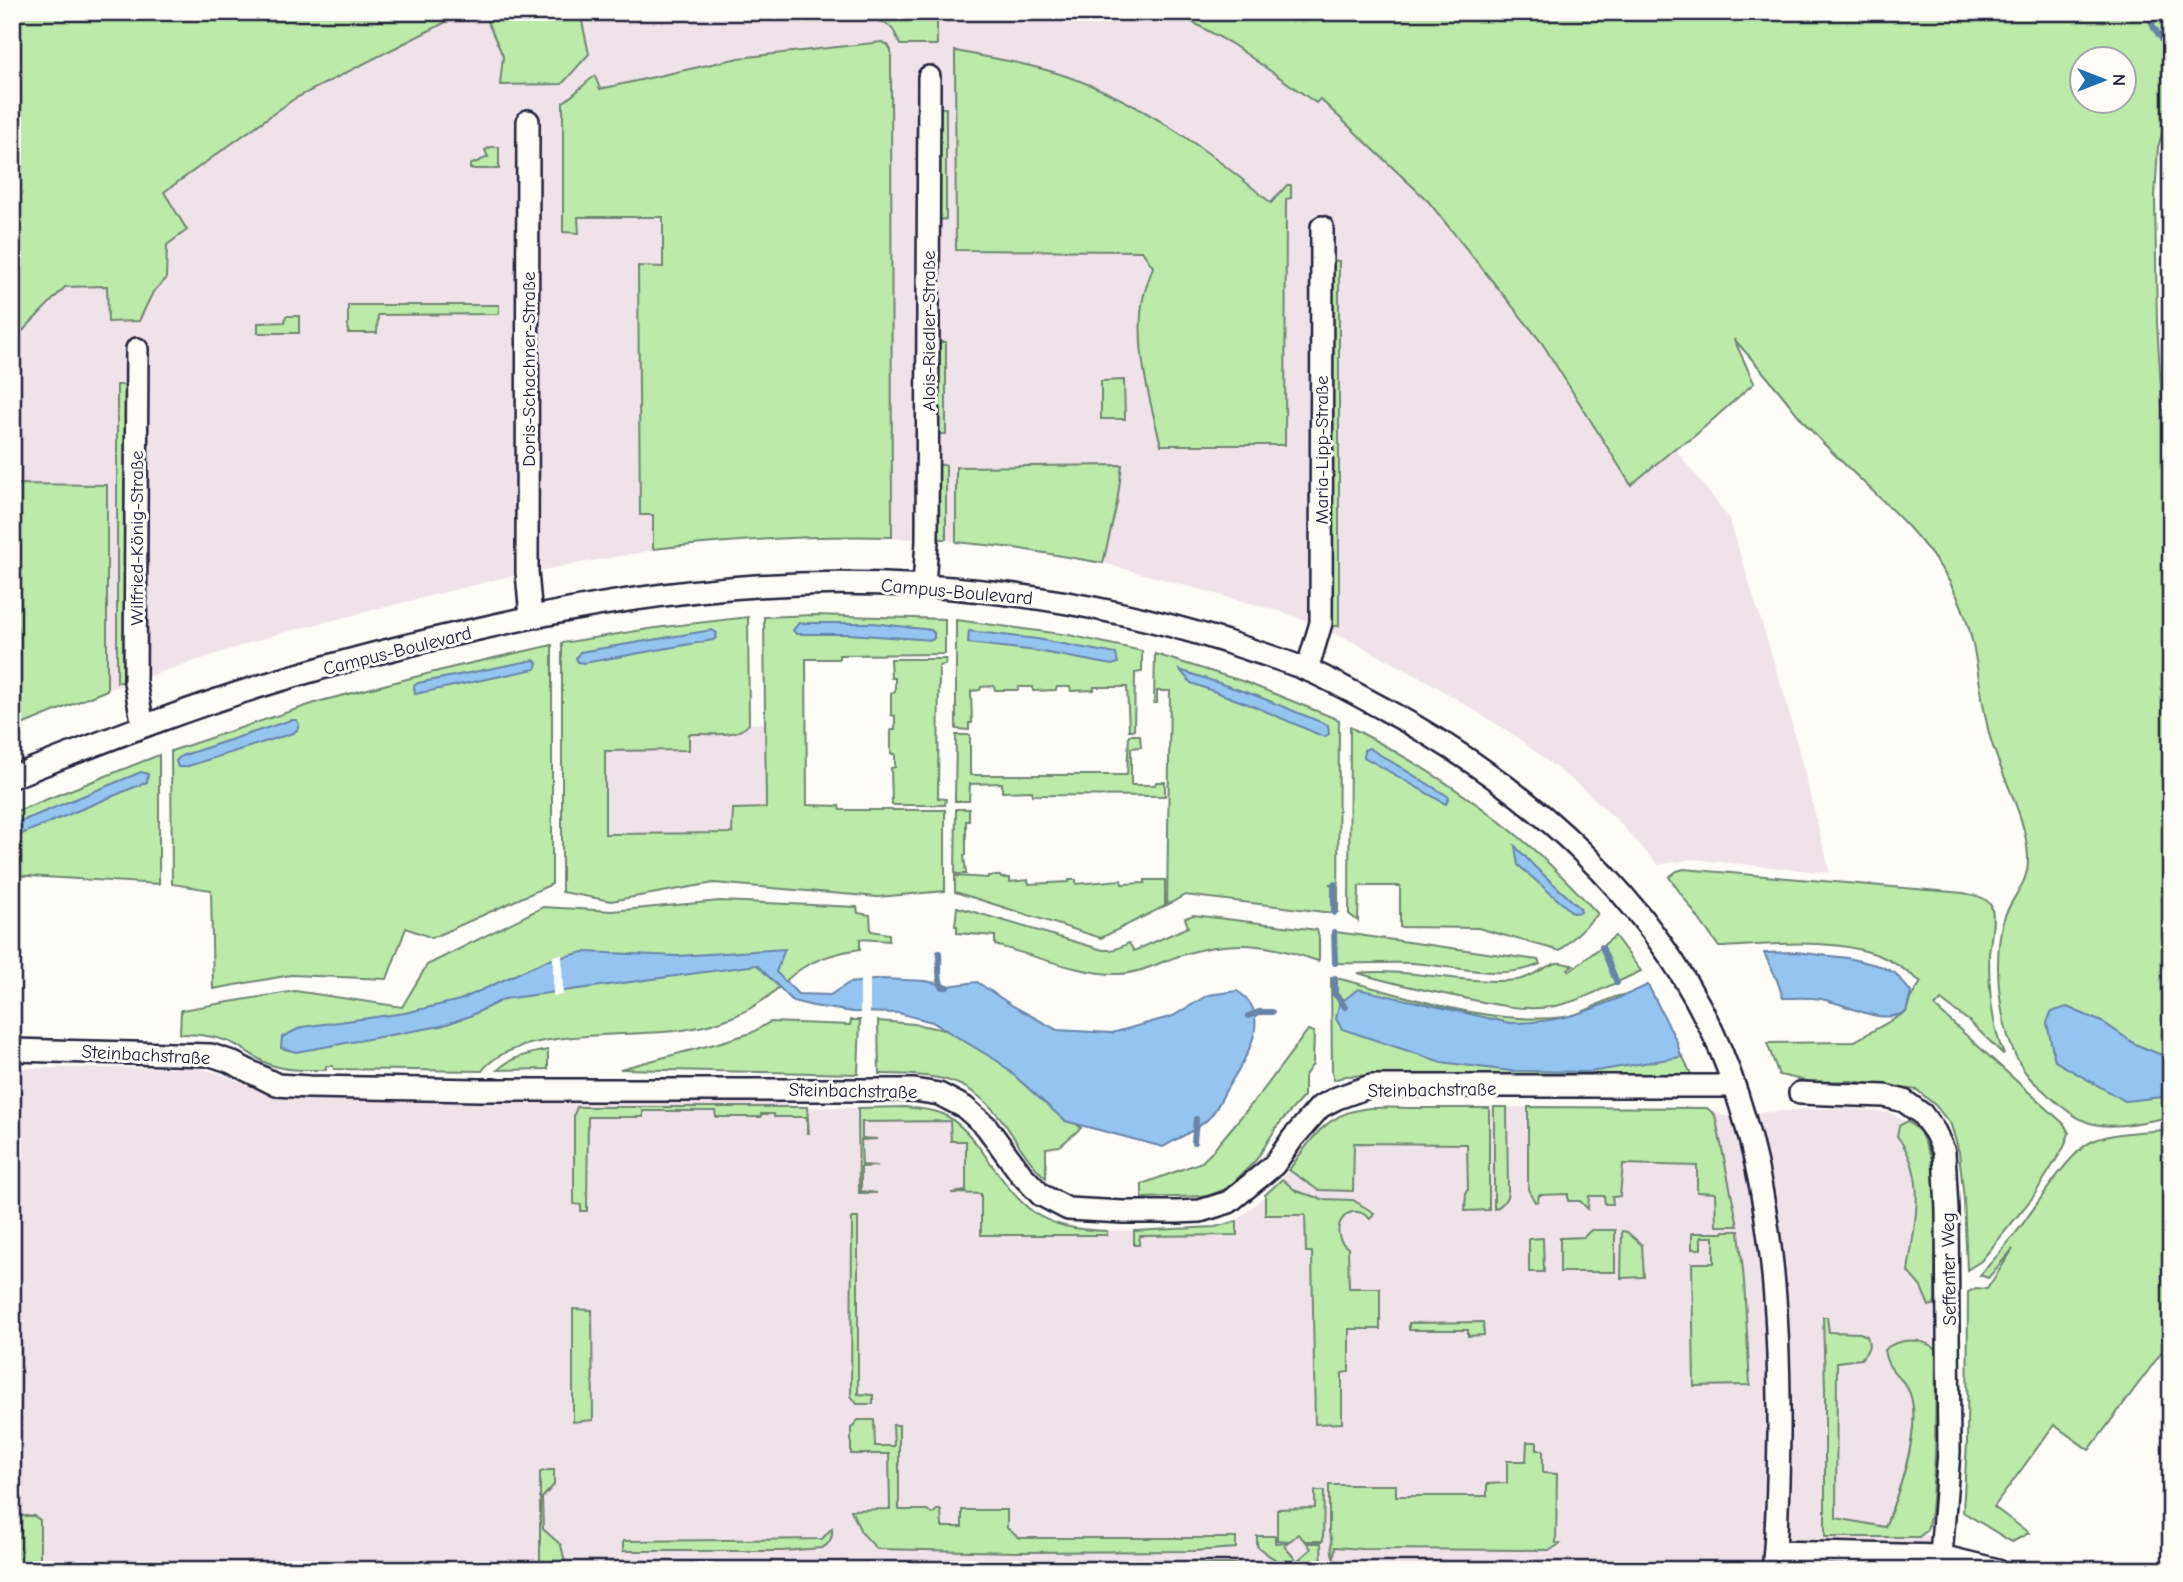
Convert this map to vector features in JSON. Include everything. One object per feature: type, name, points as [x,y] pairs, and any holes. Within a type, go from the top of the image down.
[{"type":"street","name":"Alois-Riedler-Straße","points":[[924,586],[927,541],[929,77]]},
{"type":"street","name":"Doris-Schachner-Straße","points":[[528,121],[527,572],[531,617]]},
{"type":"street","name":"Maria-Lipp-Straße","points":[[1307,670],[1321,623],[1322,228]]},
{"type":"street","name":"Wilfried-König-Straße","points":[[137,349],[135,682],[143,726]]},
{"type":"street","name":"Campus-Boulevard","points":[[12,777],[143,726],[275,681],[384,650],[531,617],[676,593],[819,583],[924,586],[1001,593],[1063,603],[1168,624],[1307,670],[1406,721],[1476,764],[1551,822],[1631,904],[1671,959],[1711,1030],[1734,1086]]},
{"type":"street","name":"Steinbachstraße","points":[[12,1050],[211,1055],[276,1085],[309,1087],[914,1090],[939,1094],[964,1107],[985,1126],[1021,1174],[1041,1195],[1068,1209],[1123,1212],[1200,1211],[1229,1202],[1274,1165],[1320,1107],[1371,1086],[1734,1086]]},
{"type":"street","points":[[1734,1086],[1751,1138],[1761,1184],[1768,1227],[1776,1317],[1779,1406],[1774,1561],[1938,1563],[1998,1570]]},
{"type":"street","name":"Seffenter Weg","points":[[1800,1093],[1885,1096],[1904,1101],[1922,1114],[1944,1152],[1949,1452],[1938,1563]]},
{"type":"shaded area","points":[[473,12],[1226,12],[1333,82],[1690,440],[1675,449],[1729,518],[1786,701],[1830,873],[1692,859],[1658,865],[1586,791],[1514,735],[1429,682],[1349,640],[1286,613],[1103,563],[1015,548],[938,539],[787,537],[721,541],[682,545],[498,579],[277,634],[107,690],[12,729],[12,342],[163,193],[294,99],[454,18]]},
{"type":"shaded area","points":[[749,716],[749,724],[765,723],[766,809],[733,833],[605,834],[605,750]]},
{"type":"shaded area","points":[[12,1068],[199,1068],[219,1073],[266,1093],[287,1096],[403,1100],[727,1097],[809,1107],[925,1109],[944,1115],[967,1133],[1006,1187],[1022,1204],[1047,1221],[1080,1230],[1164,1231],[1215,1227],[1237,1221],[1279,1183],[1322,1128],[1332,1120],[1359,1109],[1707,1108],[1724,1116],[1850,1108],[1890,1113],[1908,1123],[1924,1137],[1934,1169],[1935,1455],[1930,1523],[1925,1533],[1956,1570],[12,1570]]},
{"type":"green space","points":[[12,12],[473,12],[454,18],[294,99],[164,192],[187,230],[167,245],[166,279],[153,292],[139,321],[108,322],[107,286],[65,287],[12,342]]},
{"type":"green space","points":[[483,12],[580,12],[589,54],[562,84],[500,85],[503,56]]},
{"type":"green space","points":[[878,12],[937,12],[937,45],[900,45],[892,29],[878,21]]},
{"type":"green space","points":[[1174,12],[2171,12],[2171,117],[2168,116],[2158,147],[2155,197],[2157,323],[2162,404],[2171,457],[2171,1117],[2106,1126],[2082,1120],[2031,1079],[2011,1044],[2001,1004],[1999,943],[2005,916],[2026,876],[2026,841],[2018,811],[1990,737],[1965,614],[1944,573],[1910,528],[1828,449],[1734,339],[1754,383],[1690,440],[1675,448],[1631,485],[1542,343],[1428,201],[1320,99],[1316,103],[1232,44]]},
{"type":"green space","points":[[882,42],[891,50],[892,537],[772,539],[653,549],[653,515],[640,515],[638,266],[663,267],[663,217],[578,217],[579,233],[563,232],[563,102],[595,76],[600,89],[739,58]]},
{"type":"green space","points":[[955,51],[1066,76],[1122,100],[1199,147],[1271,203],[1287,185],[1291,185],[1291,198],[1286,199],[1285,445],[1161,445],[1142,357],[1142,304],[1153,267],[1142,251],[956,250]]},
{"type":"green space","points":[[938,108],[946,108],[946,219],[938,220]]},
{"type":"green space","points":[[499,147],[499,169],[470,169],[470,165],[488,157],[485,150]]},
{"type":"green space","points":[[2171,152],[2171,319],[2166,195]]},
{"type":"green space","points":[[1332,261],[1339,261],[1339,626],[1331,626]]},
{"type":"green space","points":[[348,305],[499,305],[499,314],[378,315],[377,333],[348,333]]},
{"type":"green space","points":[[286,316],[299,316],[299,333],[258,333],[258,323],[285,322]]},
{"type":"green space","points":[[938,342],[946,342],[946,434],[938,434]]},
{"type":"green space","points":[[1124,380],[1125,419],[1101,419],[1101,381]]},
{"type":"green space","points":[[117,385],[125,385],[124,682],[117,682]]},
{"type":"green space","points":[[938,465],[946,465],[946,539],[938,539]]},
{"type":"green space","points":[[1122,465],[1117,503],[1103,563],[1015,548],[956,542],[956,467]]},
{"type":"green space","points":[[12,484],[107,485],[107,690],[12,729]]},
{"type":"green space","points":[[814,615],[945,619],[945,654],[839,655],[839,659],[806,659],[807,805],[839,806],[840,810],[945,810],[945,891],[878,897],[714,883],[611,901],[562,892],[562,643],[748,617],[749,724],[744,729],[721,734],[689,734],[689,750],[605,751],[605,834],[732,833],[733,809],[766,808],[764,617]]},
{"type":"green space","points":[[956,620],[1069,635],[1142,651],[1142,672],[1135,673],[1134,730],[1129,730],[1127,687],[1094,687],[1094,690],[1071,691],[1070,687],[1057,687],[1056,690],[1033,691],[1033,687],[995,690],[994,686],[971,691],[972,723],[969,723],[969,730],[956,729]]},
{"type":"green space","points":[[552,645],[552,884],[432,938],[406,928],[387,979],[291,975],[213,989],[211,890],[172,884],[171,751],[321,701]]},
{"type":"green space","points":[[1155,654],[1245,682],[1339,720],[1338,912],[1336,913],[1337,883],[1329,884],[1333,885],[1333,913],[1185,895],[1167,905],[1170,691],[1157,691],[1157,703],[1154,703]]},
{"type":"green space","points":[[890,659],[946,659],[945,665],[939,666],[938,798],[946,799],[945,805],[892,805],[891,768],[895,767],[895,754],[891,754],[891,730],[895,730],[895,716],[891,715],[891,693],[895,692],[895,678],[891,678]]},
{"type":"green space","points":[[1350,727],[1463,794],[1525,842],[1598,914],[1560,951],[1478,928],[1400,927],[1400,886],[1359,886],[1358,921],[1349,914]]},
{"type":"green space","points":[[956,735],[970,735],[970,775],[1127,775],[1129,735],[1140,735],[1141,747],[1131,748],[1131,785],[1155,785],[1156,782],[1165,782],[1165,796],[1033,795],[1032,791],[1002,792],[1002,783],[970,784],[969,801],[955,801]]},
{"type":"green space","points":[[159,755],[159,884],[12,875],[12,813]]},
{"type":"green space","points":[[956,809],[969,809],[964,855],[966,874],[955,874]]},
{"type":"green space","points":[[1684,869],[1963,893],[1978,896],[1989,903],[1993,916],[1989,954],[1990,993],[1996,1031],[2004,1055],[1970,1022],[1941,1000],[1935,1007],[2064,1124],[2069,1133],[2064,1147],[2033,1197],[1981,1261],[1967,1270],[1959,1152],[1951,1125],[1935,1105],[1917,1090],[1851,1081],[1812,1082],[1779,1075],[1767,1043],[1853,1042],[1906,1012],[1910,999],[1921,982],[1885,958],[1847,947],[1781,944],[1719,947],[1669,877]]},
{"type":"green space","points":[[955,876],[1000,876],[1010,878],[1010,882],[1028,880],[1029,884],[1069,880],[1076,880],[1076,884],[1121,880],[1122,884],[1165,880],[1165,906],[1101,938],[955,892]]},
{"type":"green space","points":[[720,901],[857,907],[858,913],[870,915],[871,931],[889,934],[889,941],[860,939],[860,949],[810,963],[753,1007],[714,1023],[683,1030],[547,1040],[520,1047],[498,1057],[482,1071],[334,1069],[333,1066],[326,1066],[326,1070],[291,1069],[267,1063],[224,1040],[180,1034],[181,1010],[295,991],[402,1007],[427,965],[543,907],[612,911]]},
{"type":"green space","points":[[957,907],[1103,950],[1114,950],[1129,943],[1134,951],[1188,927],[1185,918],[1193,915],[1317,930],[1319,959],[1318,961],[1267,947],[1234,945],[1200,950],[1128,973],[1091,972],[995,945],[995,936],[957,933]]},
{"type":"green space","points":[[1336,932],[1538,960],[1540,964],[1509,972],[1493,972],[1411,963],[1336,963]]},
{"type":"green space","points":[[1615,936],[1641,971],[1585,997],[1550,1007],[1496,1005],[1358,973],[1517,980],[1557,963],[1573,965],[1568,969],[1570,971]]},
{"type":"green space","points":[[1331,977],[1333,995],[1341,1001],[1343,999],[1336,993],[1336,978],[1449,1008],[1536,1019],[1578,1014],[1618,996],[1641,993],[1671,1044],[1683,1057],[1691,1074],[1412,1074],[1346,1076],[1334,1080]]},
{"type":"green space","points":[[851,1020],[860,1020],[858,1074],[620,1069],[751,1033],[770,1022],[850,1025]]},
{"type":"green space","points":[[878,1021],[914,1024],[981,1041],[1042,1090],[1081,1128],[1060,1146],[1046,1148],[1046,1178],[994,1110],[966,1088],[935,1077],[879,1074]]},
{"type":"green space","points":[[1308,1030],[1314,1032],[1313,1064],[1304,1077],[1304,1096],[1278,1125],[1256,1160],[1228,1188],[1208,1196],[1142,1198],[1142,1184],[1202,1162],[1210,1154],[1261,1093]]},
{"type":"green space","points":[[548,1050],[548,1069],[498,1070],[515,1059]]},
{"type":"green space","points":[[577,1107],[807,1107],[809,1133],[807,1117],[774,1117],[774,1114],[761,1114],[761,1117],[716,1117],[715,1111],[643,1111],[643,1117],[588,1117],[587,1211],[581,1211],[581,1205],[574,1204],[574,1115]]},
{"type":"green space","points":[[905,1107],[938,1112],[959,1125],[978,1145],[1019,1200],[1032,1211],[1062,1225],[1107,1231],[1107,1235],[981,1235],[981,1194],[951,1193],[966,1191],[966,1141],[951,1141],[950,1121],[862,1122],[862,1138],[877,1139],[861,1140],[862,1165],[877,1166],[861,1167],[861,1191],[877,1193],[859,1193],[858,1108]]},
{"type":"green space","points":[[1494,1107],[1507,1107],[1508,1191],[1504,1202],[1494,1209]]},
{"type":"green space","points":[[1528,1107],[1707,1108],[1715,1115],[1738,1226],[1716,1226],[1715,1193],[1697,1192],[1697,1166],[1623,1164],[1620,1196],[1612,1197],[1613,1204],[1605,1204],[1604,1196],[1589,1196],[1588,1209],[1580,1201],[1568,1201],[1568,1194],[1539,1195],[1538,1201],[1535,1202],[1528,1189]]},
{"type":"green space","points":[[1379,1108],[1489,1108],[1489,1210],[1465,1211],[1468,1190],[1467,1144],[1354,1143],[1353,1191],[1318,1190],[1289,1170],[1326,1125],[1346,1113]]},
{"type":"green space","points":[[1908,1121],[1920,1132],[1932,1159],[1936,1190],[1935,1304],[1929,1306],[1921,1287],[1908,1272],[1916,1219],[1916,1185],[1907,1152],[1897,1136],[1899,1126]]},
{"type":"green space","points":[[2171,1129],[2171,1340],[2089,1450],[2054,1425],[1994,1507],[2029,1533],[2012,1542],[1963,1512],[1967,1443],[1968,1292],[1976,1288],[1987,1289],[2013,1249],[1988,1278],[1980,1275],[2082,1148],[2100,1138]]},
{"type":"green space","points":[[1282,1179],[1296,1191],[1322,1199],[1353,1200],[1374,1213],[1370,1219],[1362,1213],[1347,1214],[1339,1226],[1341,1242],[1348,1248],[1349,1288],[1380,1288],[1380,1329],[1349,1329],[1349,1372],[1342,1373],[1342,1423],[1315,1424],[1312,1252],[1306,1252],[1305,1215],[1265,1215],[1265,1195]]},
{"type":"green space","points":[[852,1218],[858,1218],[858,1394],[873,1395],[873,1404],[857,1404],[851,1396]]},
{"type":"green space","points":[[1237,1221],[1237,1235],[1140,1236],[1139,1245],[1134,1245],[1134,1231],[1215,1227]]},
{"type":"green space","points":[[1591,1230],[1615,1230],[1615,1272],[1560,1272],[1560,1238],[1584,1237]]},
{"type":"green space","points":[[1622,1231],[1642,1245],[1644,1277],[1621,1278]]},
{"type":"green space","points":[[1739,1231],[1750,1385],[1694,1386],[1692,1263],[1714,1263],[1714,1237],[1701,1237],[1701,1249],[1692,1249],[1692,1233]]},
{"type":"green space","points":[[1543,1238],[1544,1272],[1529,1272],[1529,1239]]},
{"type":"green space","points":[[573,1309],[592,1310],[593,1420],[573,1422]]},
{"type":"green space","points":[[1823,1317],[1827,1317],[1829,1332],[1860,1333],[1867,1336],[1869,1343],[1861,1359],[1837,1362],[1836,1518],[1885,1527],[1906,1465],[1913,1431],[1913,1415],[1908,1389],[1892,1370],[1884,1350],[1896,1343],[1910,1340],[1924,1342],[1936,1349],[1935,1455],[1931,1512],[1927,1530],[1919,1537],[1825,1537]]},
{"type":"green space","points":[[1483,1322],[1484,1335],[1468,1336],[1468,1330],[1409,1330],[1409,1323]]},
{"type":"green space","points":[[858,1420],[874,1420],[875,1446],[894,1446],[893,1425],[899,1425],[899,1510],[927,1510],[932,1514],[941,1510],[942,1527],[962,1527],[962,1510],[1007,1510],[1007,1528],[1019,1538],[1236,1538],[1236,1548],[1193,1551],[1017,1552],[877,1549],[861,1532],[851,1510],[890,1509],[889,1454],[851,1454],[851,1428]]},
{"type":"green space","points":[[1527,1442],[1537,1442],[1537,1450],[1543,1450],[1543,1473],[1557,1474],[1556,1543],[1560,1544],[1550,1550],[1335,1547],[1334,1558],[1329,1533],[1329,1485],[1396,1485],[1396,1496],[1487,1496],[1487,1484],[1507,1483],[1507,1461],[1526,1461]]},
{"type":"green space","points":[[554,1470],[554,1485],[542,1498],[543,1529],[561,1545],[565,1562],[550,1569],[540,1560],[540,1472]]},
{"type":"green space","points":[[1315,1491],[1324,1491],[1323,1541],[1305,1541],[1298,1534],[1290,1541],[1277,1540],[1277,1509],[1315,1508]]},
{"type":"green space","points":[[34,1516],[40,1520],[40,1560],[71,1562],[88,1570],[12,1570],[12,1518]]},
{"type":"green space","points":[[832,1528],[830,1540],[822,1548],[782,1551],[623,1551],[623,1541],[822,1539]]},
{"type":"green space","points":[[1257,1536],[1275,1536],[1275,1543],[1288,1542],[1284,1546],[1297,1561],[1311,1549],[1307,1543],[1321,1543],[1322,1567],[1303,1567],[1280,1562],[1257,1546]]},
{"type":"green space","points":[[610,1564],[752,1564],[752,1570],[598,1570]]},
{"type":"green space","points":[[761,1564],[806,1564],[806,1570],[760,1570]]},
{"type":"green space","points":[[1744,1564],[1744,1570],[1658,1570],[1658,1565]]},
{"type":"green space","points":[[1246,1565],[1257,1570],[818,1570],[819,1566]]},
{"type":"water","points":[[799,623],[873,623],[931,630],[934,638],[796,634],[793,630]]},
{"type":"water","points":[[712,630],[717,633],[713,640],[584,663],[578,662],[576,658],[580,652]]},
{"type":"water","points":[[969,631],[1037,639],[1116,654],[1118,663],[1112,665],[1037,651],[968,643]]},
{"type":"water","points":[[534,660],[537,663],[535,669],[415,694],[414,686],[418,683]]},
{"type":"water","points":[[1180,670],[1257,696],[1328,725],[1329,734],[1324,737],[1256,707],[1191,683]]},
{"type":"water","points":[[297,720],[299,725],[293,733],[178,767],[176,761],[181,756]]},
{"type":"water","points":[[1369,748],[1449,797],[1446,804],[1364,757],[1364,750]]},
{"type":"water","points":[[141,772],[148,774],[147,782],[12,838],[12,825]]},
{"type":"water","points":[[1515,846],[1580,908],[1581,912],[1573,913],[1518,865]]},
{"type":"water","points":[[785,949],[776,972],[798,994],[830,995],[849,983],[882,979],[926,981],[948,986],[977,982],[1057,1030],[1112,1033],[1173,1016],[1208,995],[1237,991],[1248,1001],[1254,1013],[1253,1039],[1241,1066],[1212,1115],[1193,1130],[1163,1147],[1065,1121],[999,1062],[932,1022],[899,1013],[853,1012],[793,1001],[757,965],[504,999],[470,1016],[441,1026],[296,1052],[281,1048],[282,1037],[302,1027],[405,1013],[460,1000],[545,961],[584,952],[678,956]]},
{"type":"water","points":[[1795,952],[1848,958],[1880,966],[1895,973],[1911,992],[1906,1012],[1885,1017],[1821,999],[1783,998],[1764,953]]},
{"type":"water","points":[[1648,985],[1677,1042],[1681,1057],[1590,1072],[1510,1071],[1441,1062],[1342,1029],[1336,1019],[1339,1004],[1358,989],[1510,1023],[1549,1020],[1582,1013]]},
{"type":"water","points":[[2067,1007],[2104,1023],[2135,1044],[2171,1059],[2171,1096],[2125,1101],[2055,1061],[2047,1023],[2051,1012]]},
{"type":"pier","points":[[562,954],[563,995],[553,996],[553,956]]},
{"type":"pier","points":[[870,977],[870,1016],[860,1015],[860,978]]},
{"type":"waterway","points":[[2148,12],[2154,28],[2171,51]]},
{"type":"waterway","points":[[1334,884],[1334,913]]},
{"type":"waterway","points":[[1334,932],[1335,963]]},
{"type":"waterway","points":[[1602,947],[1617,983]]},
{"type":"waterway","points":[[939,953],[940,983],[942,987],[947,987]]},
{"type":"waterway","points":[[1335,978],[1335,994],[1345,1007]]},
{"type":"waterway","points":[[1248,1016],[1259,1012],[1272,1012]]},
{"type":"waterway","points":[[1194,1142],[1196,1119]]}]
